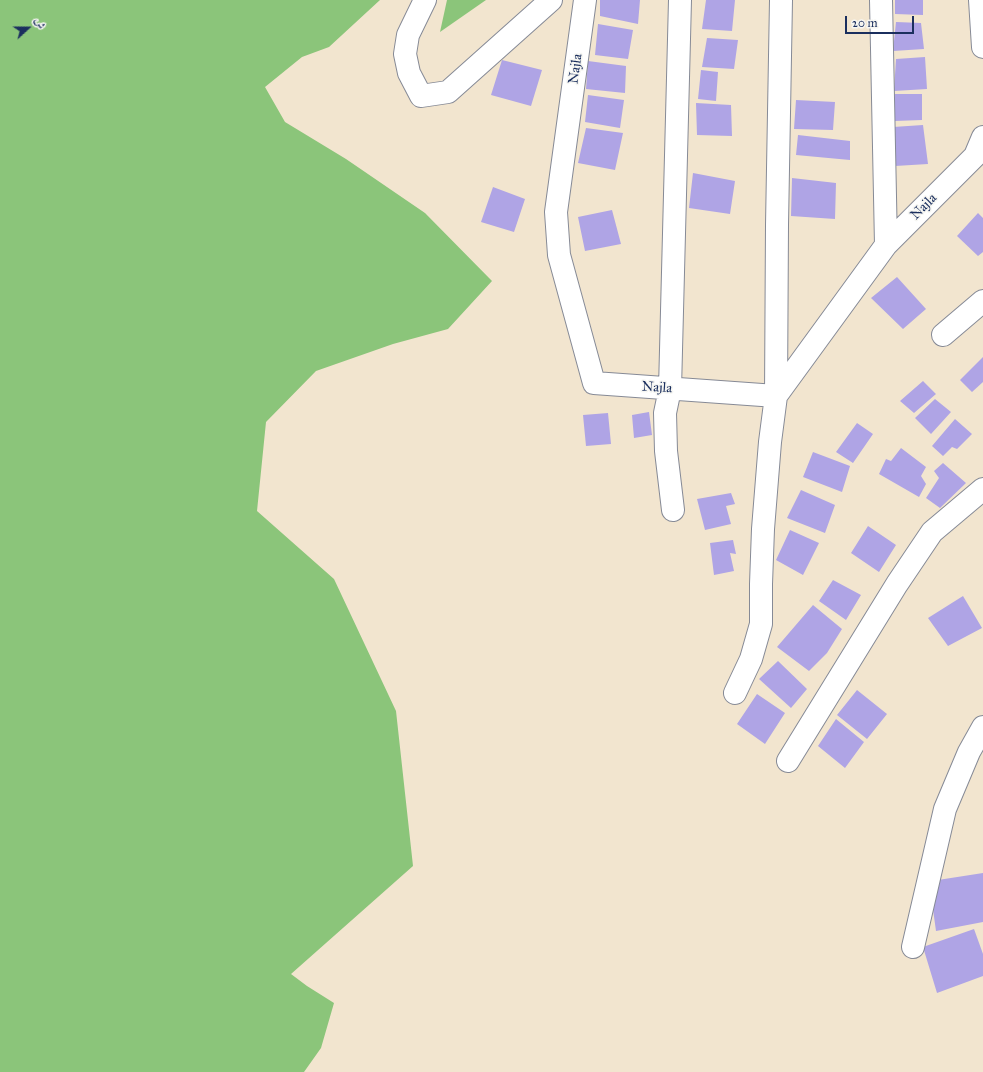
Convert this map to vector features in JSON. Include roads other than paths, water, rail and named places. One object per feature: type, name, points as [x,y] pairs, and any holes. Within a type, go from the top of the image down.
[{"type":"street","points":[[425,0],[408,35],[405,54],[409,73],[421,96],[448,92],[551,0]]},
{"type":"street","name":"Najla","points":[[585,0],[556,212],[559,255],[594,383],[776,396],[886,245],[975,156],[983,137]]},
{"type":"street","points":[[673,510],[666,451],[665,413],[670,389],[680,0]]},
{"type":"street","points":[[735,693],[751,659],[761,624],[763,529],[770,442],[776,396],[781,0]]},
{"type":"street","points":[[881,0],[886,245]]},
{"type":"street","points":[[980,0],[983,47]]},
{"type":"street","points":[[943,335],[983,300]]},
{"type":"street","points":[[788,761],[897,584],[932,532],[983,489]]},
{"type":"street","points":[[913,947],[945,809],[970,752],[983,727]]}]
